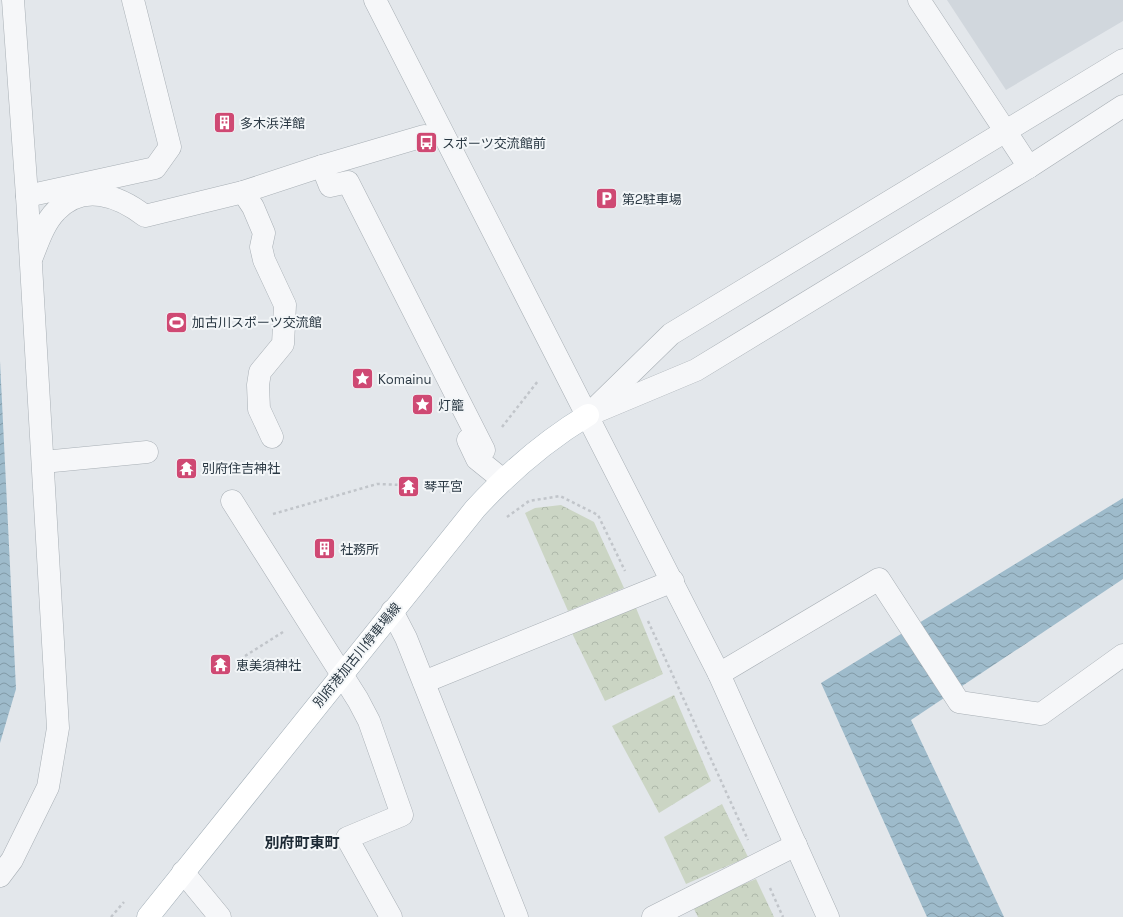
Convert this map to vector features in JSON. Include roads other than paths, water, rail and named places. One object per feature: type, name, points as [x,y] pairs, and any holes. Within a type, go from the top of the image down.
[{"type":"main road","name":"別府港加古川停車場線","points":[[148,917],[475,508],[523,460],[566,428],[588,415]]},
{"type":"street","points":[[0,876],[12,860],[48,787],[58,728],[27,196],[12,0]]},
{"type":"street","points":[[27,196],[155,168],[170,147],[133,0]]},
{"type":"street","points":[[375,0],[673,581],[719,674],[828,917]]},
{"type":"street","points":[[919,0],[1029,167]]},
{"type":"street","points":[[588,415],[671,334],[1123,60]]},
{"type":"street","points":[[588,415],[696,370],[1029,167],[1123,106]]},
{"type":"street","points":[[30,260],[46,226],[56,210],[69,201],[85,194],[113,197],[131,205],[145,216],[243,192],[322,166],[424,136]]},
{"type":"street","points":[[322,166],[330,186],[348,182],[481,454]]},
{"type":"street","points":[[243,192],[264,233],[261,247],[264,260],[285,305],[283,344],[260,372],[258,385],[259,409],[272,437]]},
{"type":"street","points":[[340,199],[481,454],[503,480]]},
{"type":"street","points":[[43,462],[148,452]]},
{"type":"street","points":[[232,501],[369,721],[402,815],[347,838],[391,917]]},
{"type":"street","points":[[719,674],[879,579],[959,702],[1041,714],[1123,655]]},
{"type":"street","points":[[424,682],[673,581]]},
{"type":"street","points":[[392,611],[406,638],[424,682],[517,917]]},
{"type":"street","points":[[653,917],[796,846]]},
{"type":"street","points":[[183,872],[220,917]]},
{"type":"water","points":[[0,361],[16,689],[0,743]]},
{"type":"water","points":[[1123,498],[1123,579],[911,720],[1004,917],[927,917],[821,683]]},
{"type":"place","name":"多木浜洋館","points":[[224,123]]},
{"type":"place","name":"スポーツ交流館前","points":[[426,143]]},
{"type":"place","name":"第2駐車場","points":[[607,199]]},
{"type":"place","name":"加古川スポーツ交流館","points":[[176,322]]},
{"type":"place","name":"Komainu","points":[[363,379]]},
{"type":"place","name":"灯籠","points":[[423,405]]},
{"type":"place","name":"別府住吉神社","points":[[186,468]]},
{"type":"place","name":"琴平宮","points":[[408,486]]},
{"type":"place","name":"社務所","points":[[325,549]]},
{"type":"place","name":"恵美須神社","points":[[221,665]]},
{"type":"district","name":"別府町東町","points":[[302,842]]}]
